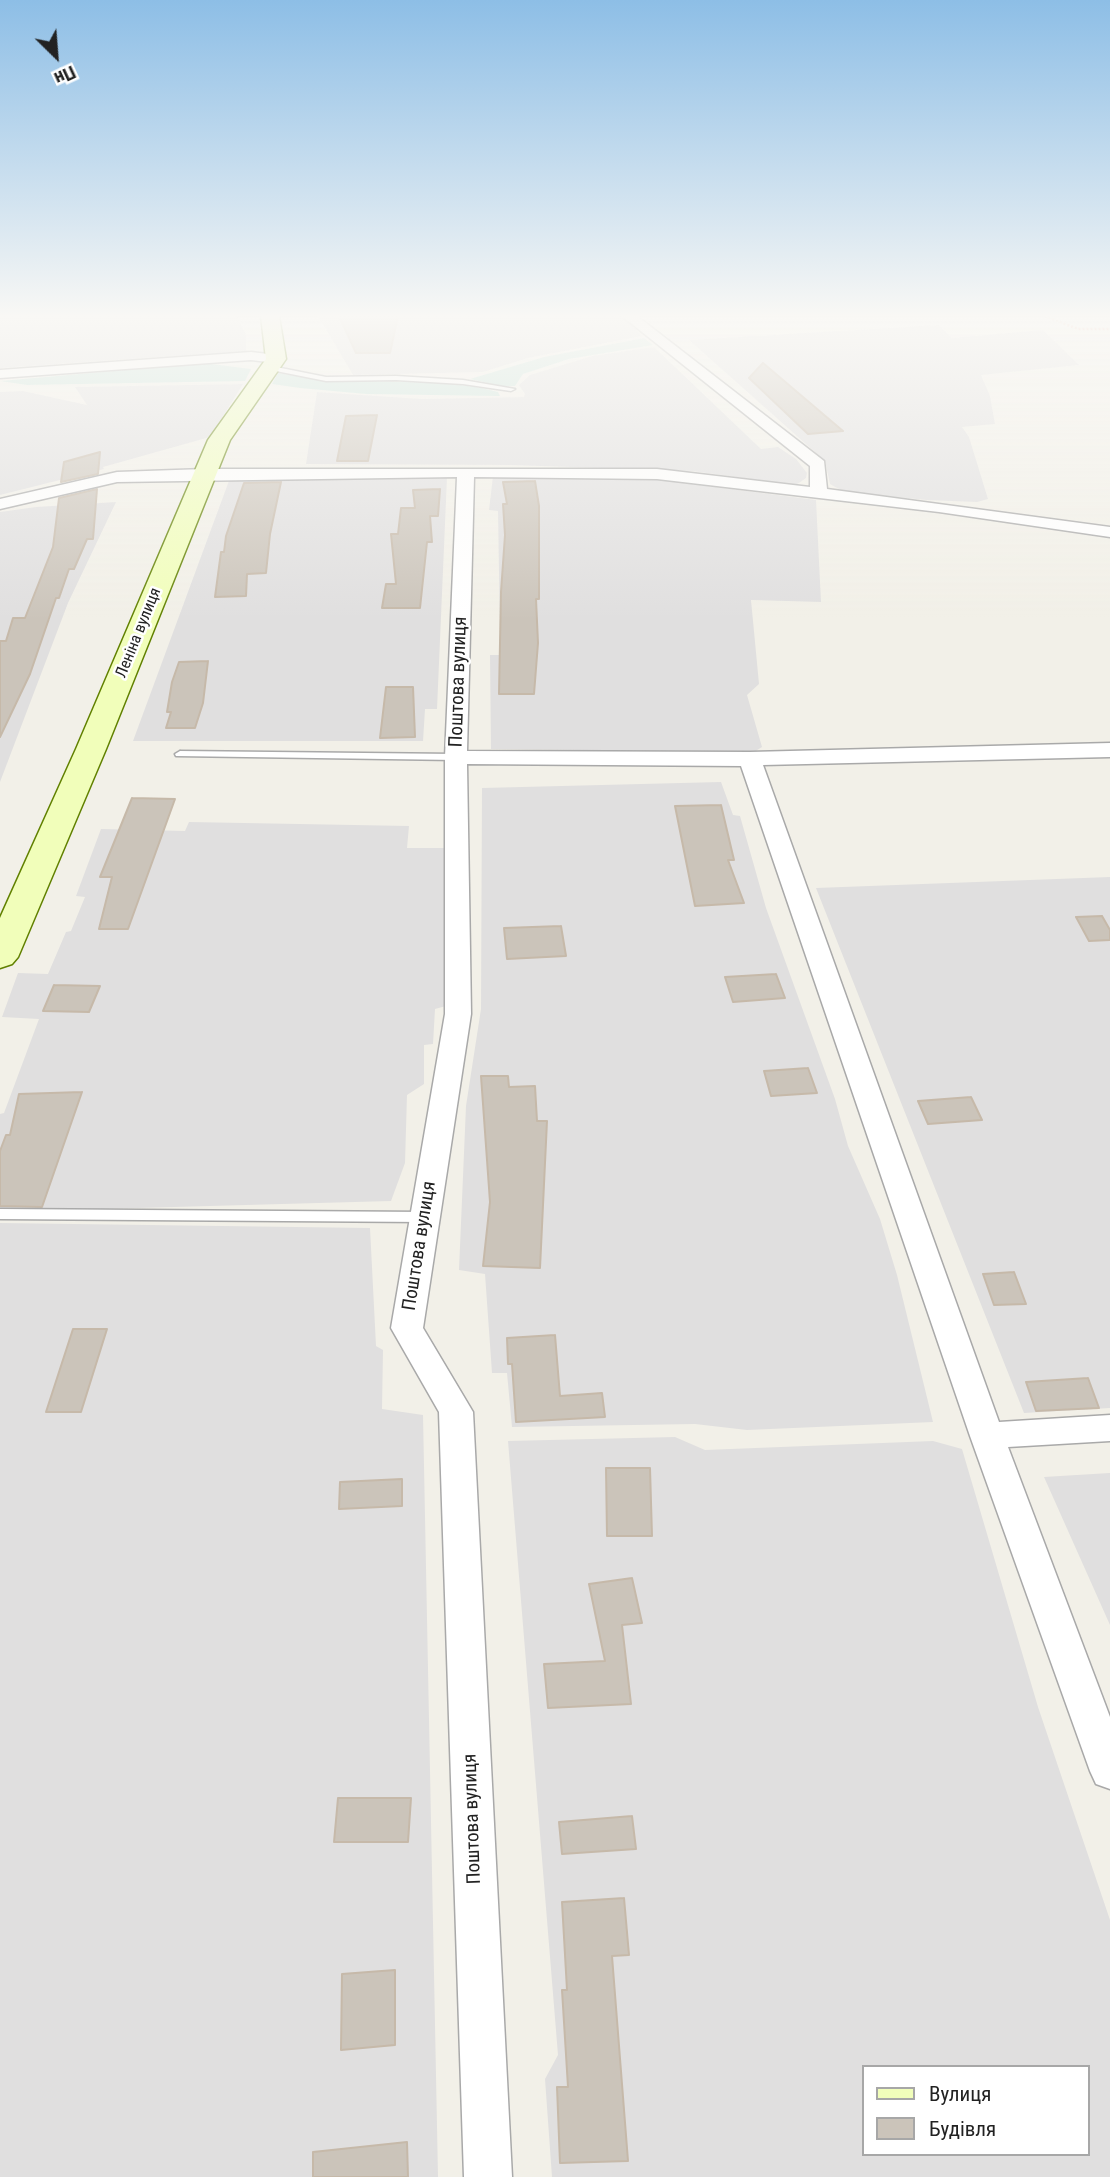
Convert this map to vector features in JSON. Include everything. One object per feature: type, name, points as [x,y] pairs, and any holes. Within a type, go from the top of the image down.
[{"type":"street","name":"Леніна вулиця","points":[[0,957],[91,749],[219,440],[235,418]]},
{"type":"street","points":[[759,418],[818,464],[819,494]]},
{"type":"street","points":[[0,504],[117,477],[466,472],[657,474],[939,507],[1110,532]]},
{"type":"street","name":"Поштова вулиця","points":[[466,472],[456,757],[458,1014],[407,1328],[456,1412],[488,2177]]},
{"type":"street","points":[[456,757],[750,759],[1110,750]]},
{"type":"street","points":[[750,759],[987,1437],[1110,1771]]},
{"type":"street","points":[[987,1437],[1110,1428]]},
{"type":"lane","points":[[180,754],[456,757]]},
{"type":"lane","points":[[0,1214],[425,1217]]},
{"type":"shaded area","points":[[0,418],[222,418],[210,437],[103,467],[104,469],[0,495]]},
{"type":"shaded area","points":[[313,418],[728,418],[761,449],[778,447],[796,459],[807,473],[806,478],[796,485],[692,471],[511,465],[306,464]]},
{"type":"shaded area","points":[[776,418],[994,418],[995,424],[962,427],[969,437],[988,499],[977,502],[844,492],[830,484],[825,461]]},
{"type":"shaded area","points":[[493,476],[638,477],[816,500],[821,602],[751,600],[759,684],[747,695],[762,747],[754,752],[491,749],[490,655],[499,655],[500,636],[498,511],[489,510]]},
{"type":"shaded area","points":[[230,478],[447,478],[437,709],[425,709],[423,741],[133,741]]},
{"type":"shaded area","points":[[116,502],[68,603],[0,782],[0,512]]},
{"type":"shaded area","points":[[721,782],[733,815],[740,816],[766,908],[835,1099],[848,1146],[880,1219],[897,1275],[933,1422],[747,1430],[695,1424],[512,1427],[507,1373],[492,1373],[485,1274],[459,1270],[466,1106],[481,1009],[482,788]]},
{"type":"shaded area","points":[[189,822],[409,826],[407,848],[444,848],[448,945],[446,1006],[435,1009],[433,1044],[424,1045],[424,1084],[407,1095],[405,1163],[391,1201],[65,1210],[0,1208],[0,1114],[4,1113],[39,1019],[2,1017],[18,973],[48,974],[66,932],[71,931],[85,897],[76,896],[101,829],[185,831]]},
{"type":"shaded area","points":[[1110,877],[1110,1408],[1024,1413],[816,888]]},
{"type":"shaded area","points":[[0,1223],[370,1228],[376,1346],[383,1350],[382,1409],[423,1415],[438,2177],[0,2177]]},
{"type":"shaded area","points":[[675,1437],[705,1450],[933,1441],[962,1449],[1038,1707],[1110,1920],[1110,2177],[552,2177],[545,2079],[558,2055],[508,1441]]},
{"type":"shaded area","points":[[1110,1473],[1110,1625],[1044,1477]]},
{"type":"building","points":[[346,418],[376,418],[368,461],[337,461]]},
{"type":"building","points":[[791,418],[827,418],[843,431],[808,434]]},
{"type":"building","points":[[100,452],[98,474],[61,482],[64,462]]},
{"type":"building","points":[[535,481],[539,506],[539,599],[536,599],[538,643],[534,694],[499,694],[505,535],[503,504],[507,504],[503,482]]},
{"type":"building","points":[[281,482],[270,534],[266,573],[247,574],[246,596],[215,597],[221,552],[224,552],[226,536],[244,483]]},
{"type":"building","points":[[97,489],[93,539],[87,539],[74,569],[69,569],[30,674],[0,737],[0,641],[6,641],[13,618],[25,618],[53,547],[59,498]]},
{"type":"building","points":[[440,489],[438,516],[430,516],[432,542],[427,542],[420,608],[382,608],[386,584],[396,584],[391,534],[398,534],[401,508],[415,508],[413,490]]},
{"type":"building","points":[[208,661],[203,703],[195,728],[166,728],[171,712],[167,712],[172,682],[179,662]]},
{"type":"building","points":[[386,687],[413,687],[415,737],[380,738]]},
{"type":"building","points":[[132,798],[175,799],[128,929],[99,929],[112,877],[100,877]]},
{"type":"building","points":[[721,805],[734,860],[728,860],[744,903],[695,906],[675,806]]},
{"type":"building","points":[[1102,916],[1110,930],[1110,940],[1089,941],[1076,917]]},
{"type":"building","points":[[561,926],[566,956],[507,959],[504,928]]},
{"type":"building","points":[[776,974],[785,998],[733,1002],[725,977]]},
{"type":"building","points":[[54,985],[100,986],[89,1012],[43,1011]]},
{"type":"building","points":[[808,1068],[817,1093],[771,1096],[764,1071]]},
{"type":"building","points":[[481,1076],[508,1076],[509,1087],[535,1086],[537,1121],[547,1121],[540,1268],[483,1266],[490,1202]]},
{"type":"building","points":[[82,1092],[42,1207],[0,1206],[0,1151],[6,1135],[10,1135],[19,1094]]},
{"type":"building","points":[[971,1097],[982,1120],[928,1124],[918,1101]]},
{"type":"building","points":[[1014,1272],[1026,1304],[994,1305],[983,1274]]},
{"type":"building","points":[[73,1329],[107,1329],[81,1412],[46,1412]]},
{"type":"building","points":[[555,1335],[560,1396],[602,1393],[605,1417],[516,1422],[512,1364],[508,1364],[507,1338]]},
{"type":"building","points":[[1088,1378],[1099,1408],[1036,1411],[1026,1382]]},
{"type":"building","points":[[606,1468],[650,1468],[652,1536],[607,1536]]},
{"type":"building","points":[[402,1479],[402,1506],[339,1509],[340,1482]]},
{"type":"building","points":[[632,1578],[642,1623],[622,1625],[631,1704],[548,1708],[544,1664],[605,1661],[589,1584]]},
{"type":"building","points":[[338,1798],[411,1798],[408,1842],[334,1842]]},
{"type":"building","points":[[632,1816],[636,1849],[562,1854],[559,1822]]},
{"type":"building","points":[[624,1898],[629,1955],[612,1956],[628,2161],[560,2163],[557,2087],[568,2087],[562,1990],[567,1990],[562,1902]]},
{"type":"building","points":[[395,1970],[395,2045],[341,2050],[342,1974]]},
{"type":"building","points":[[407,2142],[408,2177],[313,2177],[313,2152]]}]
